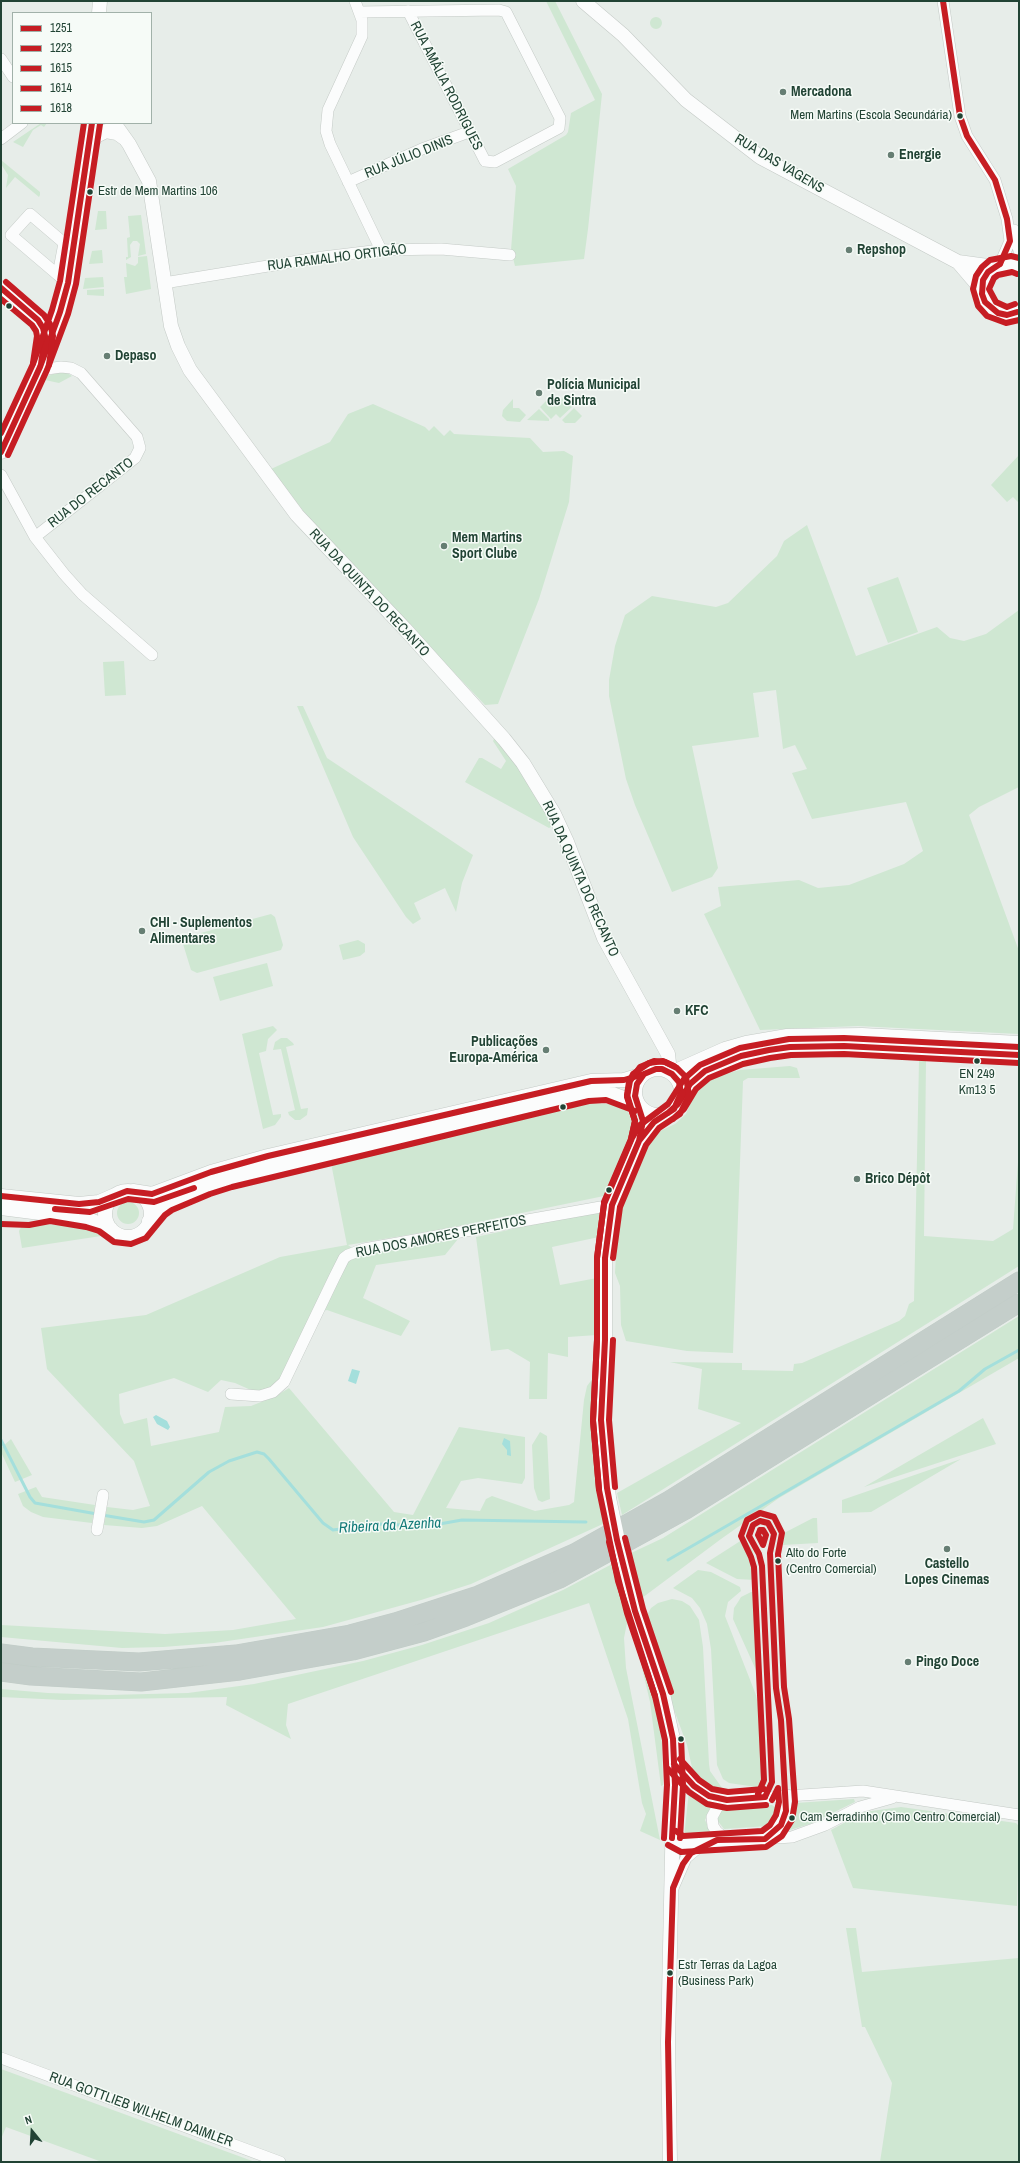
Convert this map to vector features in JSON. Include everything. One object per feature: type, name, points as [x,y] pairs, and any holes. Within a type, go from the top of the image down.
[{"type":"highway","points":[[1,1653],[32,1657],[139,1662],[236,1654],[350,1634],[395,1622],[478,1595],[574,1553],[669,1500],[1019,1281]]},
{"type":"highway","points":[[1,1681],[91,1685],[141,1682],[240,1671],[353,1652],[424,1632],[511,1600],[600,1558],[686,1510],[1019,1303]]},
{"type":"highway","points":[[1,1672],[31,1676],[141,1682]]},
{"type":"street","points":[[99,12],[100,1]]},
{"type":"street","points":[[355,1],[363,25],[362,36],[328,110],[326,120],[328,137],[381,250]]},
{"type":"street","name":"RUA DAS VAGENS","points":[[583,1],[623,35],[686,100],[760,157],[958,262],[982,289],[985,302],[991,309],[1007,315],[1018,312]]},
{"type":"street","name":"RUA DAS VAGENS","points":[[595,1],[609,15],[623,35]]},
{"type":"street","points":[[943,1],[960,116],[968,136],[995,180],[1007,219],[1010,241],[998,265],[988,272],[983,280],[982,289]]},
{"type":"street","name":"RUA AMÁLIA RODRIGUES","points":[[359,12],[408,11],[499,10],[506,12],[561,123],[555,132],[490,163],[482,157],[408,11]]},
{"type":"street","points":[[1,59],[12,76]]},
{"type":"street","points":[[1,139],[21,124]]},
{"type":"street","points":[[63,279],[89,150],[92,124]]},
{"type":"street","name":"RUA DA QUINTA DO RECANTO","points":[[115,124],[129,144],[145,173],[151,190],[171,326],[184,358],[205,391],[314,536],[405,629],[504,738],[536,782],[554,814],[567,842],[604,938],[667,1050],[670,1072]]},
{"type":"street","points":[[89,150],[96,136],[106,131],[122,135],[129,144]]},
{"type":"street","name":"RUA JÚLIO DINIS","points":[[348,182],[422,150],[469,132]]},
{"type":"street","points":[[1,452],[34,378],[60,312],[63,279],[64,243],[30,214],[11,235],[63,279]]},
{"type":"street","points":[[1007,219],[1014,230],[1019,251]]},
{"type":"street","name":"RUA RAMALHO ORTIGÃO","points":[[164,283],[323,257],[381,250],[441,249],[510,256]]},
{"type":"street","name":"RUA DAS VAGENS","points":[[958,262],[998,265],[1012,264],[1019,266]]},
{"type":"street","points":[[1,288],[38,320],[45,336],[43,356]]},
{"type":"street","points":[[38,320],[48,321],[60,312]]},
{"type":"street","name":"RUA DO RECANTO","points":[[34,378],[46,369],[55,367],[66,367],[81,373],[137,437],[140,448],[135,458],[35,537]]},
{"type":"street","points":[[1,475],[14,503],[35,537],[82,594],[152,655]]},
{"type":"street","points":[[1,494],[14,503]]},
{"type":"street","points":[[1,1196],[79,1204],[99,1202],[121,1192],[133,1191],[152,1194],[211,1172],[268,1156],[591,1081],[624,1080],[650,1071],[670,1072],[746,1043],[766,1039],[805,1035],[877,1035],[1019,1042]]},
{"type":"street","points":[[639,1141],[654,1122],[674,1109],[690,1084],[705,1071],[741,1056],[790,1047],[844,1046],[1019,1055]]},
{"type":"street","points":[[670,2162],[668,2042],[674,1764],[672,1739],[667,1711],[626,1579],[609,1498],[601,1420],[606,1340],[605,1258],[612,1205],[639,1141],[643,1121],[635,1090],[640,1078],[663,1060],[667,1050],[685,1063],[700,1061]]},
{"type":"street","points":[[670,1072],[679,1082],[680,1098]]},
{"type":"street","points":[[1,1208],[96,1220],[117,1234],[129,1236],[141,1232],[159,1209],[186,1194],[230,1179],[588,1093],[611,1093],[638,1104],[651,1114],[663,1115],[669,1112]]},
{"type":"street","points":[[133,1191],[139,1194],[148,1203],[151,1215],[149,1221]]},
{"type":"street","points":[[111,1229],[107,1223],[105,1210],[107,1204],[116,1194]]},
{"type":"street","name":"RUA DOS AMORES PERFEITOS","points":[[232,1394],[260,1396],[273,1392],[284,1382],[344,1258],[348,1255],[364,1249],[612,1205]]},
{"type":"street","points":[[1,1216],[28,1216],[50,1213]]},
{"type":"street","points":[[97,1530],[102,1498]]},
{"type":"street","points":[[674,1764],[701,1791],[709,1796],[728,1800],[855,1791],[1019,1815]]},
{"type":"street","points":[[764,1839],[776,1831],[784,1818],[787,1795]]},
{"type":"street","points":[[672,1838],[681,1844],[723,1840],[792,1837],[808,1832],[860,1807],[879,1800],[899,1797]]},
{"type":"street","points":[[723,1840],[712,1826],[712,1818],[718,1806],[728,1800]]},
{"type":"street","points":[[671,1907],[674,1888],[686,1858],[698,1848],[723,1840]]},
{"type":"street","name":"RUA GOTTLIEB WILHELM DAIMLER","points":[[1,2058],[280,2162]]},
{"type":"green space","points":[[546,1],[555,1],[602,94],[588,229],[584,259],[515,266],[511,250],[516,186],[508,169],[566,135],[568,132],[571,113],[595,100]]},
{"type":"green space","points":[[654,17],[658,17],[662,23],[658,29],[654,29],[650,25],[650,21]]},
{"type":"green space","points":[[40,124],[46,124],[44,127],[41,125],[33,130],[23,147],[13,142]]},
{"type":"green space","points":[[1,160],[40,192],[39,197],[15,177],[6,188],[8,175],[1,164]]},
{"type":"green space","points":[[98,211],[106,211],[107,229],[95,230]]},
{"type":"green space","points":[[141,215],[146,254],[138,256],[140,244],[137,241],[133,241],[130,245],[131,257],[126,260],[126,257],[128,257],[127,238],[130,237],[128,216]]},
{"type":"green space","points":[[102,250],[103,263],[89,264],[92,251]]},
{"type":"green space","points":[[147,256],[151,289],[126,294],[124,277],[127,277],[126,263],[135,266],[138,263],[138,257]]},
{"type":"green space","points":[[103,277],[104,287],[83,289],[85,278]]},
{"type":"green space","points":[[104,289],[104,296],[87,295],[87,290]]},
{"type":"green space","points":[[58,372],[66,372],[72,376],[59,383],[45,380],[46,377]]},
{"type":"green space","points":[[552,395],[559,402],[563,397],[573,406],[560,418],[556,414],[551,419],[540,407]]},
{"type":"green space","points":[[513,399],[513,408],[519,408],[526,415],[520,422],[507,421],[502,416],[503,410]]},
{"type":"green space","name":"Mem Martins Sport Clube","points":[[373,404],[425,427],[429,431],[434,426],[444,436],[450,430],[454,434],[530,438],[543,452],[564,451],[573,456],[569,502],[539,599],[498,704],[485,705],[317,529],[271,469],[330,442],[348,414]]},
{"type":"green space","points":[[574,408],[582,416],[575,423],[565,423],[562,420]]},
{"type":"green space","points":[[539,409],[549,419],[549,421],[527,420]]},
{"type":"green space","points":[[1019,455],[1019,503],[1013,497],[1007,502],[991,485]]},
{"type":"green space","points":[[807,525],[856,656],[937,627],[950,638],[964,641],[986,634],[1019,610],[1019,787],[979,807],[969,815],[1019,951],[1019,1034],[858,1026],[760,1030],[704,914],[721,906],[718,887],[799,880],[818,888],[849,885],[904,864],[923,851],[906,802],[812,819],[792,773],[807,769],[795,745],[783,749],[776,690],[753,693],[759,737],[692,746],[718,868],[712,877],[672,892],[635,805],[626,779],[609,696],[609,680],[615,646],[625,615],[652,596],[716,607],[728,603],[777,556],[784,541]]},
{"type":"green space","points":[[898,577],[918,632],[888,643],[867,588]]},
{"type":"green space","points":[[124,661],[126,695],[105,696],[103,662]]},
{"type":"green space","points":[[297,706],[303,706],[327,758],[473,855],[462,883],[456,912],[445,888],[414,903],[421,919],[413,924],[406,917],[353,837]]},
{"type":"green space","points":[[495,737],[518,766],[553,826],[549,828],[465,782],[479,758],[482,758],[501,769],[506,761],[493,741]]},
{"type":"green space","points":[[271,914],[275,917],[283,945],[281,950],[197,973],[191,970],[183,944],[186,937]]},
{"type":"green space","points":[[358,940],[365,944],[365,952],[360,956],[343,960],[339,945]]},
{"type":"green space","points":[[267,963],[273,986],[220,1001],[213,977]]},
{"type":"green space","points":[[273,1026],[277,1030],[268,1039],[266,1051],[259,1053],[273,1115],[281,1114],[281,1117],[275,1125],[263,1129],[242,1034]]},
{"type":"green space","points":[[281,1038],[287,1038],[294,1045],[286,1047],[301,1109],[308,1108],[307,1115],[300,1120],[295,1120],[289,1115],[288,1112],[295,1110],[281,1049],[273,1050],[275,1042]]},
{"type":"green space","points":[[919,1061],[926,1061],[924,1236],[993,1241],[1013,1229],[1019,1149],[1019,1266],[622,1515],[617,1493],[741,1423],[698,1409],[702,1369],[670,1362],[742,1363],[742,1370],[793,1371],[794,1364],[802,1363],[899,1321],[905,1316],[909,1304],[914,1301]]},
{"type":"green space","points":[[790,1066],[797,1068],[800,1078],[748,1078],[743,1081],[733,1353],[687,1351],[626,1341],[621,1325],[620,1286],[615,1273],[617,1235],[624,1196],[649,1141],[656,1133],[675,1124],[686,1114],[694,1094],[705,1082],[717,1076],[740,1070]]},
{"type":"green space","points":[[587,1103],[622,1106],[628,1112],[633,1123],[632,1131],[604,1196],[449,1228],[348,1245],[362,1255],[458,1239],[445,1255],[376,1265],[363,1298],[410,1321],[401,1336],[327,1310],[313,1314],[280,1381],[269,1390],[253,1391],[235,1383],[221,1380],[208,1392],[174,1378],[119,1394],[120,1414],[124,1424],[147,1418],[151,1446],[219,1432],[225,1407],[251,1406],[276,1396],[289,1388],[394,1512],[413,1515],[459,1427],[525,1437],[525,1478],[522,1484],[478,1478],[461,1481],[446,1508],[480,1511],[486,1499],[492,1496],[535,1511],[569,1505],[574,1502],[584,1400],[587,1386],[593,1378],[596,1379],[595,1440],[601,1501],[605,1523],[471,1584],[421,1600],[323,1627],[214,1643],[163,1647],[122,1648],[1,1637],[1,1625],[165,1634],[233,1630],[296,1619],[202,1506],[157,1526],[142,1528],[104,1525],[107,1507],[133,1510],[150,1506],[134,1461],[47,1369],[41,1328],[146,1315],[280,1257],[347,1245],[331,1163]]},
{"type":"green space","points":[[128,1202],[136,1205],[139,1213],[136,1221],[128,1224],[120,1221],[117,1213],[120,1205]]},
{"type":"green space","points":[[600,1210],[599,1237],[552,1247],[560,1285],[597,1278],[597,1335],[568,1337],[568,1357],[548,1353],[547,1399],[529,1399],[530,1362],[508,1349],[491,1351],[476,1237]]},
{"type":"green space","points":[[23,1223],[79,1226],[97,1231],[101,1236],[22,1248],[19,1231]]},
{"type":"green space","points":[[1019,1316],[1019,1358],[779,1498],[638,1601],[629,1554],[663,1538]]},
{"type":"green space","points":[[983,1418],[996,1444],[864,1487]]},
{"type":"green space","points":[[540,1432],[547,1436],[550,1499],[542,1502],[538,1500],[534,1488],[532,1445]]},
{"type":"green space","points":[[11,1439],[32,1475],[15,1482],[1,1452],[1,1448]]},
{"type":"green space","points":[[961,1459],[871,1512],[842,1513],[842,1500]]},
{"type":"green space","points":[[36,1487],[42,1497],[95,1505],[92,1523],[43,1517],[31,1512],[23,1506],[18,1494]]},
{"type":"green space","points":[[813,1518],[817,1518],[818,1543],[783,1545],[784,1533]]},
{"type":"green space","points":[[745,1538],[753,1551],[755,1580],[737,1579],[706,1563]]},
{"type":"green space","points":[[614,1563],[628,1618],[624,1638],[626,1668],[660,1840],[640,1831],[646,1814],[642,1803],[628,1719],[589,1603],[288,1704],[286,1725],[291,1739],[226,1705],[227,1697],[63,1700],[1,1697],[1,1689],[48,1693],[108,1695],[188,1693],[254,1684],[363,1661],[422,1645],[489,1623],[563,1590]]},
{"type":"green space","points":[[698,1570],[711,1572],[740,1587],[741,1591],[728,1602],[725,1616],[756,1695],[762,1724],[765,1781],[764,1784],[756,1787],[729,1783],[723,1779],[717,1765],[711,1649],[707,1624],[700,1608],[692,1598],[673,1588]]},
{"type":"green space","points":[[751,1592],[756,1592],[760,1679],[733,1619],[734,1608],[741,1597]]},
{"type":"green space","points":[[672,1599],[682,1601],[690,1606],[699,1620],[703,1647],[710,1771],[725,1792],[716,1791],[702,1783],[693,1772],[687,1745],[653,1653],[644,1621],[651,1608],[658,1603]]},
{"type":"green space","points":[[644,1657],[643,1661],[654,1693],[662,1743],[663,1785],[661,1786],[650,1702],[640,1659]]},
{"type":"green space","points":[[689,1791],[710,1805],[711,1808],[705,1820],[712,1835],[684,1837]]},
{"type":"green space","points":[[854,1799],[855,1802],[810,1824],[790,1830],[796,1809],[796,1803]]},
{"type":"green space","points":[[772,1805],[776,1808],[775,1816],[774,1821],[768,1826],[724,1829],[717,1820],[721,1809],[725,1807]]},
{"type":"green space","points":[[901,1807],[1016,1823],[1019,1826],[1017,1906],[853,1888],[831,1830],[864,1812]]},
{"type":"green space","points":[[846,1928],[856,1928],[862,1972],[1019,1958],[1019,2162],[880,2162],[892,2083],[865,2027],[862,2027]]},
{"type":"green space","points":[[1,2069],[255,2162],[102,2162],[6,2127],[1,2139]]},
{"type":"water","points":[[352,1369],[360,1371],[356,1384],[348,1381]]},
{"type":"water","points":[[156,1415],[167,1421],[170,1427],[168,1430],[157,1424],[153,1417]]},
{"type":"water","points":[[504,1438],[510,1441],[511,1456],[507,1455],[507,1450],[502,1444]]},
{"type":"waterway","points":[[668,1560],[959,1391],[985,1369],[1019,1350]]},
{"type":"waterway","name":"Ribeira da Azenha","points":[[1,1440],[30,1497],[35,1503],[97,1514]]},
{"type":"waterway","name":"Ribeira da Azenha","points":[[102,1515],[144,1522],[154,1520],[209,1472],[229,1461],[257,1452],[264,1454],[269,1459],[323,1523],[333,1530],[377,1524],[428,1526],[462,1520],[586,1522]]},
{"type":"transit line","name":"1251","points":[[943,1],[960,116],[967,136],[995,180],[1007,219],[1010,241],[1000,264]]},
{"type":"transit line","points":[[1,433],[33,364],[52,310],[60,281],[84,124]]},
{"type":"transit line","name":"1614","points":[[1,452],[40,367],[60,312],[68,283],[92,124]]},
{"type":"transit line","name":"1618","points":[[8,455],[47,370],[68,314],[76,284],[100,124]]},
{"type":"transit line","name":"1615","points":[[1019,258],[1011,256],[990,260],[982,267],[976,276],[973,289],[978,306],[987,316],[1006,323],[1019,320]]},
{"type":"transit line","name":"1251","points":[[1000,264],[988,272],[983,280],[982,294],[985,302],[998,313],[1007,315],[1017,312]]},
{"type":"transit line","name":"1223","points":[[1015,304],[1007,307],[996,302],[989,289],[994,278],[998,275],[1012,272],[1017,274]]},
{"type":"transit line","points":[[6,282],[44,315],[50,324],[53,336],[49,365]]},
{"type":"transit line","name":"1614","points":[[1,288],[38,320],[43,328],[45,336],[41,364]]},
{"type":"transit line","name":"1618","points":[[1,299],[32,325],[36,331],[37,336],[33,363]]},
{"type":"transit line","name":"1615","points":[[664,1838],[667,1785],[665,1740],[655,1696],[618,1581],[599,1490],[593,1421],[597,1340],[597,1258],[604,1204],[632,1138],[640,1125],[668,1104],[684,1079],[700,1065],[740,1048],[789,1039],[844,1038],[1019,1047]]},
{"type":"transit line","name":"1251","points":[[668,1113],[678,1104],[690,1084],[705,1071],[741,1056],[769,1050],[790,1047],[844,1046],[1019,1055]]},
{"type":"transit line","name":"1223","points":[[673,1119],[684,1109],[696,1089],[709,1078],[743,1064],[770,1058],[791,1055],[844,1054],[1019,1063]]},
{"type":"transit line","name":"1223","points":[[604,1202],[631,1139],[635,1121],[627,1097],[630,1081],[640,1067],[654,1061],[665,1062],[677,1068],[686,1077],[689,1095],[680,1114],[659,1128],[646,1145],[620,1207],[613,1258]]},
{"type":"transit line","name":"1615","points":[[631,1139],[635,1121],[627,1095],[629,1082],[633,1074],[649,1063],[663,1061],[674,1066]]},
{"type":"transit line","name":"1251","points":[[656,1069],[662,1069],[672,1074],[679,1082],[681,1093],[674,1109],[654,1122],[639,1141],[643,1121],[635,1096],[637,1084],[644,1074],[656,1069]]},
{"type":"transit line","name":"1251","points":[[1,1196],[79,1204],[99,1202],[127,1191],[152,1194],[211,1172],[268,1156],[591,1081],[624,1080],[644,1074]]},
{"type":"transit line","name":"1223","points":[[1,1224],[29,1225],[50,1221],[86,1227],[99,1231],[114,1242],[131,1244],[146,1238],[165,1215],[172,1210],[210,1194],[232,1187],[589,1101],[606,1100],[635,1111]]},
{"type":"transit line","name":"1251","points":[[612,1205],[639,1141]]},
{"type":"transit line","name":"1251","points":[[612,1205],[639,1141]]},
{"type":"transit line","name":"1223","points":[[55,1209],[90,1212],[128,1199],[154,1202],[194,1188]]},
{"type":"transit line","name":"1223","points":[[597,1258],[604,1204]]},
{"type":"transit line","name":"1251","points":[[605,1258],[612,1205]]},
{"type":"transit line","name":"1251","points":[[605,1258],[605,1340]]},
{"type":"transit line","name":"1251","points":[[605,1258],[605,1340]]},
{"type":"transit line","name":"1223","points":[[597,1340],[593,1420],[599,1489]]},
{"type":"transit line","name":"1251","points":[[601,1420],[605,1340]]},
{"type":"transit line","name":"1223","points":[[613,1340],[609,1420],[615,1487]]},
{"type":"transit line","name":"1251","points":[[601,1420],[607,1488]]},
{"type":"transit line","name":"1251","points":[[601,1420],[607,1488]]},
{"type":"transit line","name":"1251","points":[[607,1488],[617,1540]]},
{"type":"transit line","name":"1251","points":[[607,1488],[617,1540]]},
{"type":"transit line","name":"1223","points":[[668,1845],[681,1852],[766,1847],[782,1836],[792,1820],[795,1802],[789,1719],[784,1687],[778,1554],[782,1533],[774,1517],[760,1513],[747,1520],[741,1536],[754,1567],[764,1780],[758,1794]]},
{"type":"transit line","name":"1251","points":[[670,2162],[668,2042],[673,1888],[683,1864],[691,1853],[717,1840],[765,1839],[781,1825],[786,1811],[781,1720],[776,1688],[770,1553],[774,1534],[768,1523],[760,1521],[753,1525],[749,1536],[759,1554],[762,1566],[772,1782],[765,1797]]},
{"type":"transit line","name":"1615","points":[[760,1530],[763,1530],[766,1535],[763,1545],[758,1535],[760,1530]]},
{"type":"transit line","name":"1223","points":[[625,1538],[643,1609],[671,1692]]},
{"type":"transit line","name":"1251","points":[[617,1540],[635,1611]]},
{"type":"transit line","name":"1251","points":[[617,1540],[635,1611]]},
{"type":"transit line","name":"1223","points":[[609,1542],[627,1613],[655,1696]]},
{"type":"transit line","name":"1251","points":[[635,1611],[663,1694]]},
{"type":"transit line","name":"1251","points":[[635,1611],[663,1694]]},
{"type":"transit line","name":"1251","points":[[663,1694],[673,1739]]},
{"type":"transit line","name":"1251","points":[[663,1694],[673,1739]]},
{"type":"transit line","name":"1223","points":[[680,1838],[683,1785],[681,1738]]},
{"type":"transit line","name":"1251","points":[[672,1838],[675,1785],[673,1739]]},
{"type":"transit line","name":"1615","points":[[680,1759],[699,1780],[712,1789],[728,1792],[764,1789]]},
{"type":"transit line","name":"1251","points":[[674,1764],[694,1786],[709,1796],[727,1800],[765,1797]]},
{"type":"transit line","name":"1223","points":[[668,1769],[689,1792],[707,1804],[727,1808],[766,1805]]},
{"type":"transit line","name":"1615","points":[[676,1831],[683,1836],[762,1831],[770,1825],[776,1815],[779,1802],[778,1788],[772,1800]]},
{"type":"place","name":"Mercadona","points":[[783,92]]},
{"type":"place","name":"Mem Martins (Escola Secundária)","points":[[960,116]]},
{"type":"place","name":"Energie","points":[[891,155]]},
{"type":"place","name":"Estr de Mem Martins 106","points":[[90,192]]},
{"type":"place","name":"Repshop","points":[[849,250]]},
{"type":"place","name":"Depaso","points":[[107,356]]},
{"type":"place","name":"Polícia Municipal de Sintra","points":[[539,393]]},
{"type":"place","name":"Mem Martins Sport Clube","points":[[444,546]]},
{"type":"place","name":"CHI - Suplementos Alimentares","points":[[142,931]]},
{"type":"place","name":"KFC","points":[[677,1011]]},
{"type":"place","name":"Publicações Europa-América","points":[[546,1050]]},
{"type":"place","name":"EN 249 Km13 5","points":[[977,1061]]},
{"type":"place","name":"Brico Dépôt","points":[[857,1179]]},
{"type":"place","name":"Castello Lopes Cinemas","points":[[947,1549]]},
{"type":"place","name":"Alto do Forte (Centro Comercial)","points":[[778,1561]]},
{"type":"place","name":"Pingo Doce","points":[[908,1662]]},
{"type":"place","name":"Cam Serradinho (Cimo Centro Comercial)","points":[[792,1818]]},
{"type":"place","name":"Estr Terras da Lagoa (Business Park)","points":[[670,1973]]}]
